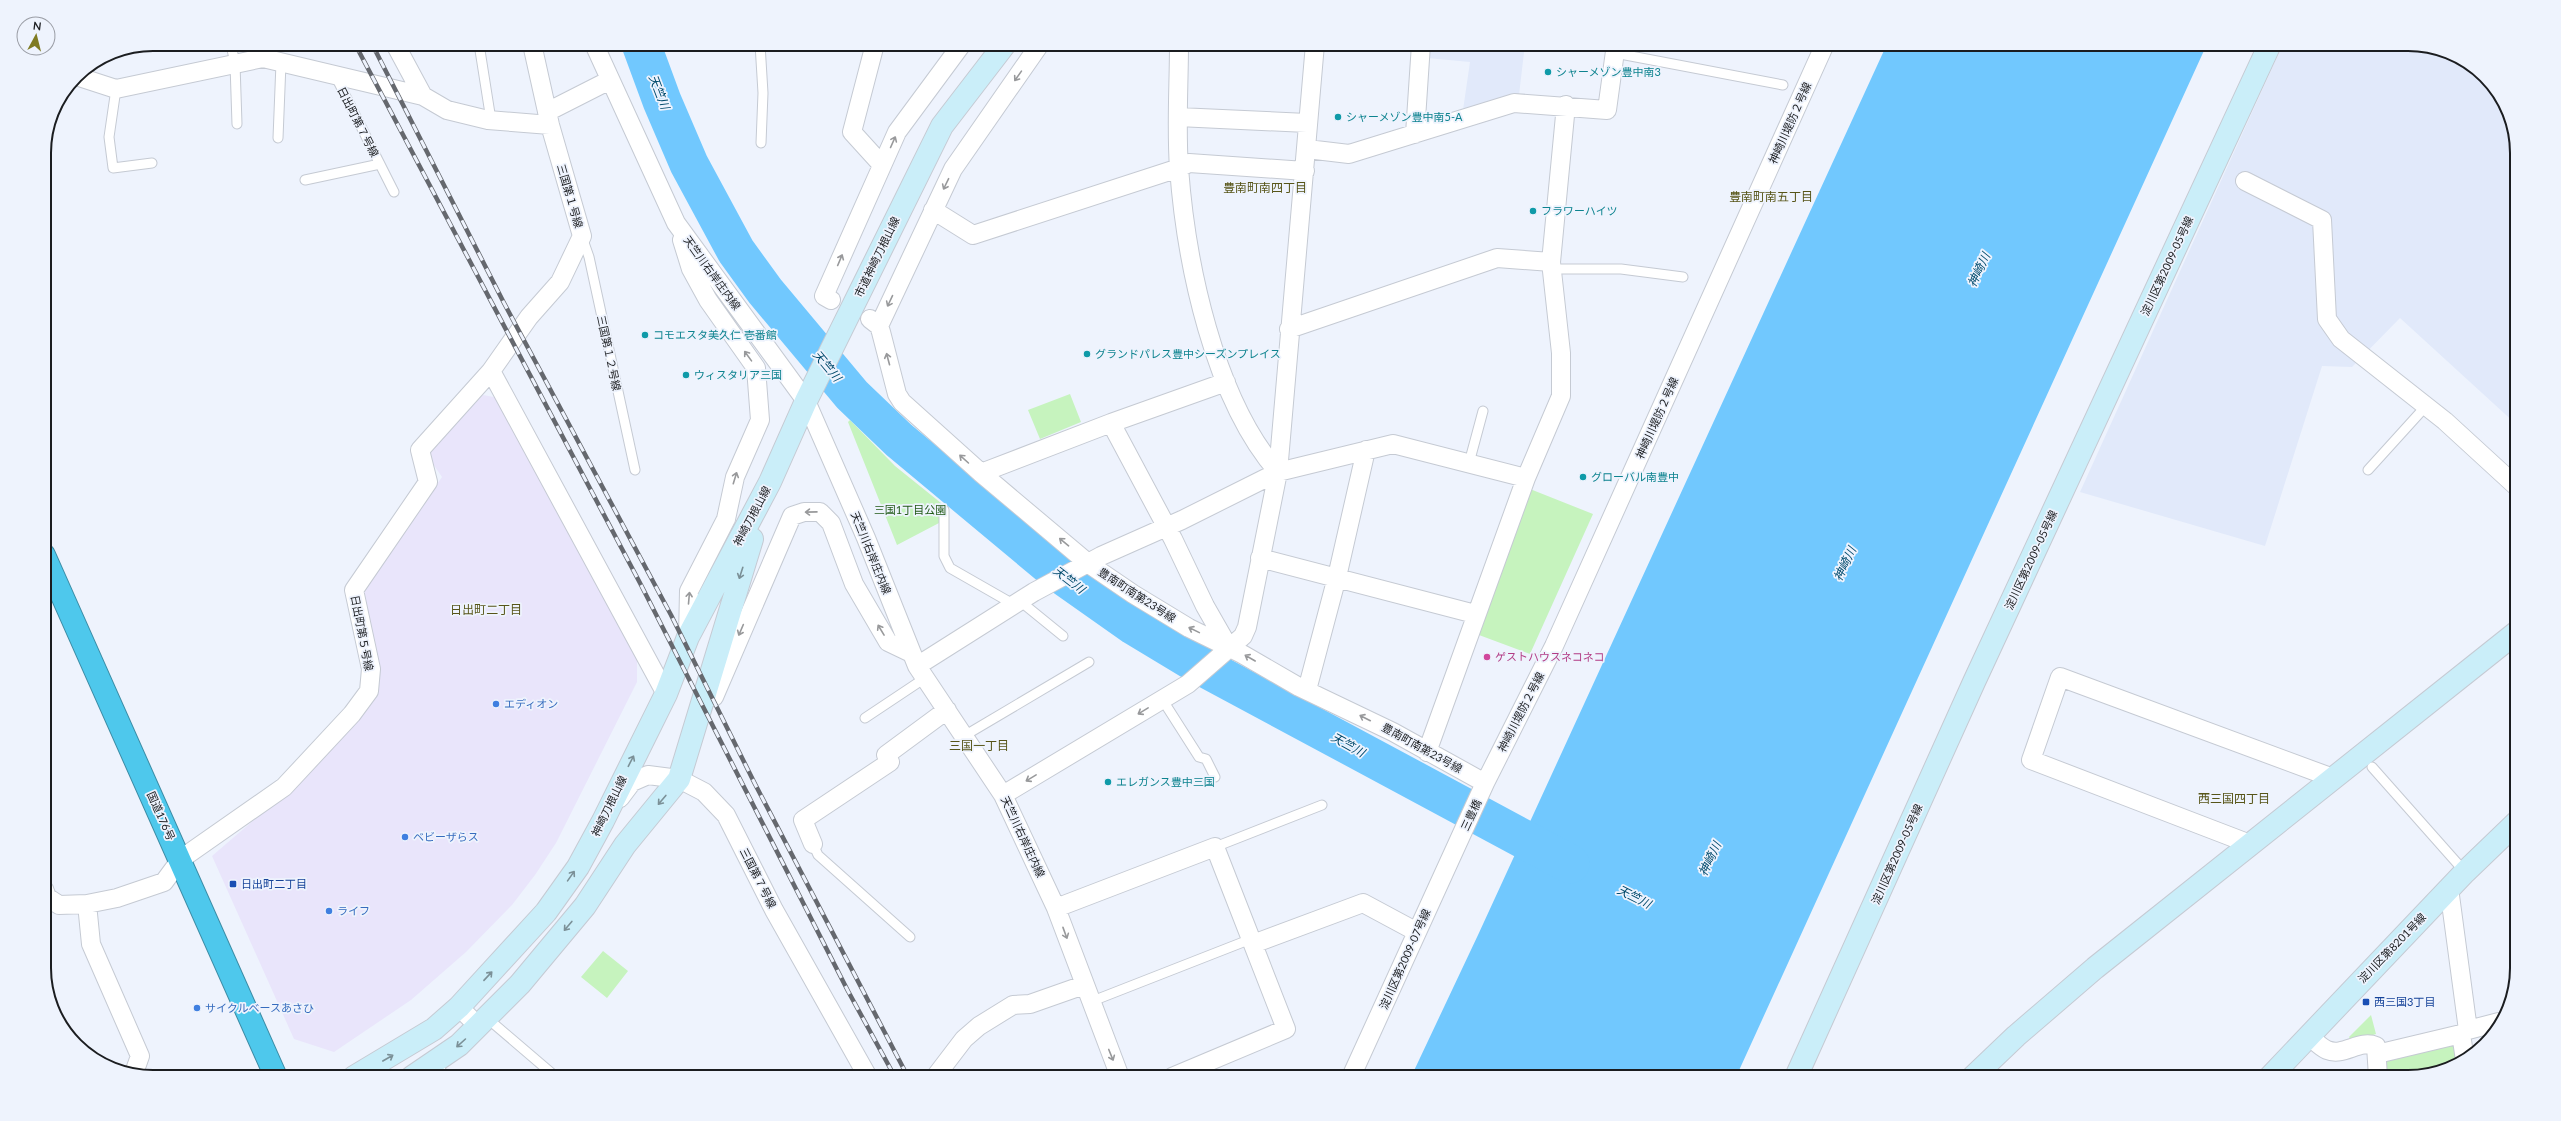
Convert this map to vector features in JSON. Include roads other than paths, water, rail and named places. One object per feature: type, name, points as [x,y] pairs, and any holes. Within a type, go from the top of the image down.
[{"type":"highway","name":"国道176号","points":[[51,571],[181,859],[273,1070]]},
{"type":"street","points":[[399,51],[423,96]]},
{"type":"street","name":"三国第１号線","points":[[491,371],[529,317],[560,282],[582,236],[549,119],[534,51]]},
{"type":"street","name":"天竺川右岸庄内線","points":[[597,51],[676,224],[810,395],[918,665],[1003,795],[1056,908],[1090,1002],[1117,1070]]},
{"type":"street","points":[[873,51],[852,132],[882,165]]},
{"type":"street","points":[[828,298],[897,132],[957,51]]},
{"type":"street","name":"市道神崎刀根山線","points":[[770,482],[843,324],[942,126],[1000,51]]},
{"type":"street","points":[[1035,51],[953,169],[933,210],[974,234],[1179,168],[1189,163],[1305,171]]},
{"type":"street","points":[[1179,51],[1179,168],[1189,255],[1202,308],[1226,382],[1266,458],[1278,472]]},
{"type":"street","points":[[1003,795],[1188,684],[1243,636],[1247,627],[1278,472],[1289,329],[1307,150],[1307,123],[1314,51]]},
{"type":"street","points":[[1415,134],[1421,51]]},
{"type":"street","points":[[1307,150],[1349,154],[1514,103],[1566,105],[1607,110],[1616,51]]},
{"type":"street","name":"神崎川堤防２号線","points":[[1484,786],[1554,646],[1822,51]]},
{"type":"street","name":"淀川区第2009-05号線","points":[[1799,1070],[1978,675],[2267,51]]},
{"type":"street","points":[[84,79],[116,89],[263,58],[423,96],[448,110],[491,120],[549,119],[610,80]]},
{"type":"street","points":[[1427,752],[1475,614],[1526,478],[1561,396],[1561,353],[1551,265],[1566,105]]},
{"type":"street","points":[[1178,117],[1307,123]]},
{"type":"street","points":[[2245,181],[2322,220],[2327,319],[2341,339],[2426,406],[2510,482]]},
{"type":"street","name":"豊南町南第23号線","points":[[933,210],[874,322],[897,394],[902,402],[1086,565],[1227,650],[1393,732],[1484,786]]},
{"type":"street","points":[[676,224],[691,269],[708,300],[756,368],[760,420],[734,477],[726,518],[690,591],[688,637]]},
{"type":"street","points":[[1289,329],[1498,258],[1551,265]]},
{"type":"street","points":[[491,371],[666,694]]},
{"type":"street","name":"日出町第５号線","points":[[181,859],[284,787],[352,714],[369,691],[371,669],[354,590],[428,482],[420,450],[491,371]]},
{"type":"street","points":[[981,473],[1111,423],[1226,382]]},
{"type":"street","points":[[1111,423],[1166,527],[1227,650]]},
{"type":"street","points":[[687,754],[710,707],[743,626],[792,516],[804,512],[820,512],[831,523],[854,584],[888,642],[918,665],[1041,588],[1278,472],[1393,444],[1526,478]]},
{"type":"street","points":[[1308,690],[1337,577],[1366,450]]},
{"type":"street","name":"神崎刀根山線","points":[[366,1070],[434,1029],[459,1007],[546,912],[578,866],[603,821],[666,694],[688,637],[770,482]]},
{"type":"street","name":"神崎刀根山線","points":[[437,1070],[520,984],[581,911],[625,845],[679,780],[770,482]]},
{"type":"street","points":[[1260,558],[1475,614]]},
{"type":"street","points":[[1981,1070],[2053,1003],[2510,638]]},
{"type":"street","points":[[2250,844],[2031,760],[2060,677],[2333,778]]},
{"type":"street","points":[[813,844],[803,820],[890,762],[886,755],[947,710]]},
{"type":"street","name":"三国第７号線","points":[[603,821],[632,782],[648,775],[679,780],[704,792],[726,815],[774,910],[864,1070]]},
{"type":"street","name":"三豊橋","points":[[1458,841],[1484,786]]},
{"type":"street","name":"淀川区第8201号線","points":[[2277,1070],[2449,888],[2510,829]]},
{"type":"street","name":"淀川区第2009-07号線","points":[[1355,1070],[1458,841]]},
{"type":"street","points":[[1056,908],[1215,847],[1286,1029],[1189,1070]]},
{"type":"street","points":[[51,899],[59,905],[87,904],[117,898],[164,882],[181,859]]},
{"type":"street","points":[[2449,888],[2465,1032],[2465,1053]]},
{"type":"street","points":[[1252,941],[1363,903],[1417,932]]},
{"type":"street","points":[[87,904],[91,944],[140,1056],[136,1068]]},
{"type":"street","points":[[941,1070],[964,1038],[979,1026],[1013,1005],[1030,1004],[1084,985]]},
{"type":"street","points":[[459,1007],[483,1022]]},
{"type":"street","points":[[2377,1054],[2493,1024]]},
{"type":"street","points":[[2309,1036],[2326,1050],[2340,1053],[2369,1043],[2376,1046],[2378,1070]]},
{"type":"lane","points":[[232,51],[235,64],[236,124]]},
{"type":"lane","points":[[480,51],[491,120]]},
{"type":"lane","points":[[760,51],[763,93],[761,143]]},
{"type":"lane","points":[[1630,51],[1783,85]]},
{"type":"lane","points":[[278,138],[281,63]]},
{"type":"lane","name":"日出町第７号線","points":[[305,180],[380,164],[335,75]]},
{"type":"lane","points":[[116,89],[109,137],[113,168],[152,163]]},
{"type":"lane","points":[[380,164],[394,192]]},
{"type":"lane","name":"三国第１２号線","points":[[582,236],[588,256],[635,470]]},
{"type":"lane","points":[[1551,265],[1621,269],[1683,277]]},
{"type":"lane","points":[[2368,470],[2426,406]]},
{"type":"lane","points":[[1469,463],[1483,411]]},
{"type":"lane","points":[[944,510],[944,556],[950,568],[1016,603],[1063,636]]},
{"type":"lane","points":[[964,736],[1089,662]]},
{"type":"lane","points":[[866,718],[918,665]]},
{"type":"lane","points":[[1162,699],[1199,757],[1206,760],[1215,777]]},
{"type":"lane","points":[[2372,767],[2465,872]]},
{"type":"lane","points":[[1215,847],[1322,805]]},
{"type":"lane","points":[[813,844],[818,855],[835,875],[910,937]]},
{"type":"lane","points":[[1090,1002],[1252,941]]},
{"type":"lane","points":[[483,1022],[547,1070]]},
{"type":"water","name":"神崎川","points":[[1884,51],[2204,51],[1739,1070],[1414,1070],[1478,935]]},
{"type":"waterway","name":"天竺川","points":[[644,51],[662,101],[689,164],[736,251],[765,291],[852,395],[899,440],[1055,570],[1133,625],[1196,663],[1570,864]]},
{"type":"railway","points":[[359,51],[640,583],[848,991],[891,1070]]},
{"type":"railway","points":[[376,51],[504,303],[671,615],[755,784],[904,1070]]},
{"type":"place","name":"シャーメゾン豊中南3","points":[[1548,72]]},
{"type":"place","name":"シャーメゾン豊中南5-A","points":[[1338,117]]},
{"type":"place","name":"フラワーハイツ","points":[[1533,211]]},
{"type":"place","name":"コモエスタ美久仁 壱番館","points":[[645,335]]},
{"type":"place","name":"グランドパレス豊中シーズンプレイス","points":[[1087,354]]},
{"type":"place","name":"ウィスタリア三国","points":[[686,375]]},
{"type":"place","name":"グローバル南豊中","points":[[1583,477]]},
{"type":"place","name":"ゲストハウスネコネコ","points":[[1487,657]]},
{"type":"place","name":"エディオン","points":[[496,704]]},
{"type":"place","name":"エレガンス豊中三国","points":[[1108,782]]},
{"type":"place","name":"ベビーザらス","points":[[405,837]]},
{"type":"place","name":"日出町二丁目","points":[[233,884]]},
{"type":"place","name":"ライフ","points":[[329,911]]},
{"type":"place","name":"西三国3丁目","points":[[2366,1002]]},
{"type":"place","name":"サイクルベースあさひ","points":[[197,1008]]},
{"type":"district","name":"豊南町南四丁目","points":[[1265,188]]},
{"type":"district","name":"豊南町南五丁目","points":[[1771,197]]},
{"type":"district","name":"日出町二丁目","points":[[486,610]]},
{"type":"district","name":"三国一丁目","points":[[979,746]]},
{"type":"district","name":"西三国四丁目","points":[[2234,799]]},
{"type":"park label","name":"三国1丁目公園","points":[[910,510]]}]
